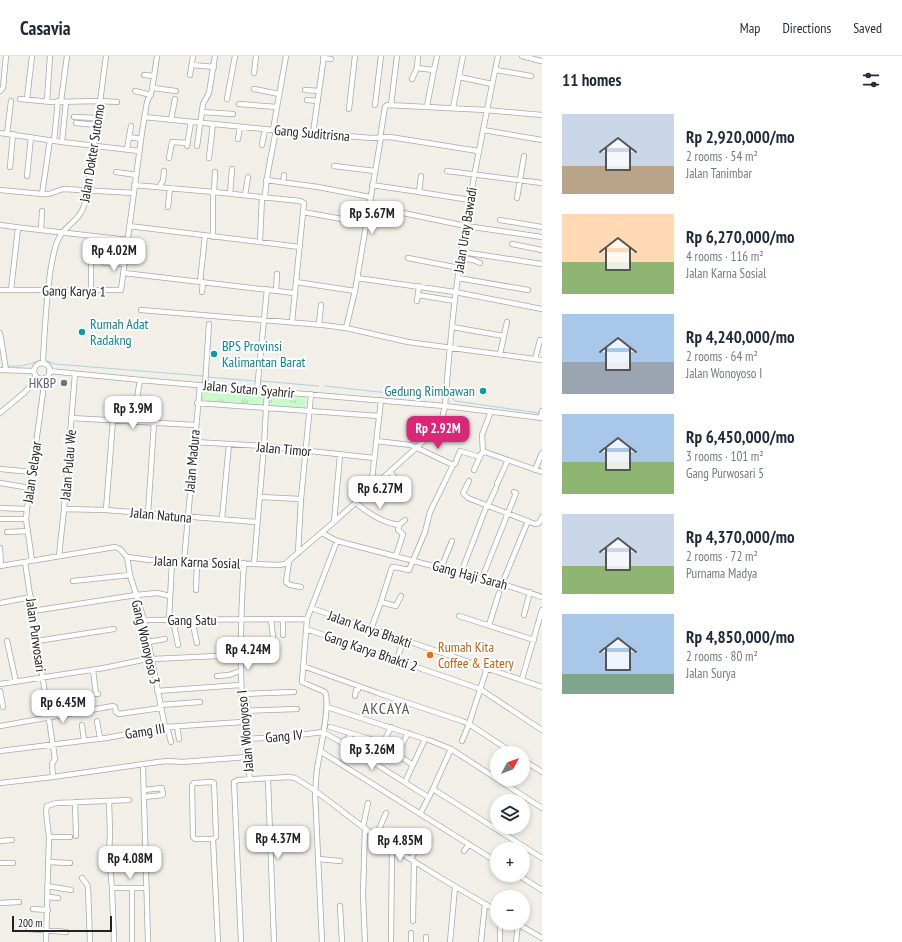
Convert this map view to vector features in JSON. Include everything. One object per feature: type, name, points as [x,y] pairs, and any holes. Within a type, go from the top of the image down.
[{"type":"street","points":[[0,91],[4,88],[6,56]]},
{"type":"street","points":[[28,99],[32,56]]},
{"type":"street","points":[[47,101],[50,56]]},
{"type":"street","points":[[62,142],[62,101],[67,56]]},
{"type":"street","name":"Jalan Dokter Sutomo","points":[[43,363],[47,290],[58,239],[82,212],[87,191],[106,56]]},
{"type":"street","name":"Gang Karya 1","points":[[0,290],[121,291],[144,117],[147,101],[153,88],[157,56]]},
{"type":"street","points":[[190,75],[193,56]]},
{"type":"street","points":[[197,146],[204,101],[209,93],[215,56]]},
{"type":"street","points":[[227,99],[235,56]]},
{"type":"street","points":[[254,73],[256,56]]},
{"type":"street","points":[[260,242],[266,180],[270,166],[277,107],[286,56]]},
{"type":"street","points":[[349,109],[355,56]]},
{"type":"street","points":[[375,105],[381,56]]},
{"type":"street","points":[[391,105],[398,56]]},
{"type":"street","points":[[412,79],[417,68],[418,56]]},
{"type":"street","points":[[427,106],[437,56]]},
{"type":"street","points":[[453,108],[463,56]]},
{"type":"street","name":"Jalan Uray Bawadi","points":[[371,488],[439,427],[445,406],[455,292],[478,151],[498,56]]},
{"type":"street","points":[[525,56],[541,61]]},
{"type":"street","points":[[313,133],[323,57],[331,59]]},
{"type":"street","points":[[192,65],[214,67]]},
{"type":"street","points":[[417,68],[434,70]]},
{"type":"street","points":[[496,70],[531,76]]},
{"type":"street","points":[[144,75],[154,76]]},
{"type":"street","points":[[459,77],[492,84]]},
{"type":"street","points":[[153,88],[176,91]]},
{"type":"street","points":[[254,89],[279,94]]},
{"type":"street","points":[[305,90],[319,91]]},
{"type":"street","points":[[135,91],[151,95]]},
{"type":"street","points":[[20,99],[117,102]]},
{"type":"street","points":[[171,120],[175,99]]},
{"type":"street","points":[[307,100],[318,101]]},
{"type":"street","points":[[7,134],[11,101]]},
{"type":"street","points":[[42,194],[52,141],[62,101]]},
{"type":"street","points":[[239,104],[277,107]]},
{"type":"street","points":[[346,328],[355,291],[385,106],[427,106],[542,114]]},
{"type":"street","points":[[202,112],[233,114]]},
{"type":"street","points":[[74,117],[98,118]]},
{"type":"street","name":"Gang Suditrisna","points":[[144,117],[274,130],[401,139],[478,151]]},
{"type":"street","points":[[169,158],[172,142],[187,145],[191,122]]},
{"type":"street","points":[[76,123],[97,125]]},
{"type":"street","points":[[209,158],[213,124]]},
{"type":"street","points":[[127,149],[130,126]]},
{"type":"street","points":[[238,139],[240,127]]},
{"type":"street","points":[[262,145],[265,129]]},
{"type":"street","points":[[482,130],[542,140]]},
{"type":"street","points":[[0,133],[52,141],[139,151]]},
{"type":"street","points":[[10,167],[13,134]]},
{"type":"street","points":[[129,136],[141,139]]},
{"type":"street","points":[[27,176],[31,137]]},
{"type":"street","points":[[517,198],[524,156]]},
{"type":"street","points":[[334,166],[375,171]]},
{"type":"street","points":[[230,194],[232,169]]},
{"type":"street","points":[[160,187],[163,181],[164,171]]},
{"type":"street","points":[[447,171],[520,179],[542,183]]},
{"type":"street","points":[[116,172],[136,175]]},
{"type":"street","points":[[213,237],[215,172]]},
{"type":"street","points":[[283,182],[284,175]]},
{"type":"street","points":[[419,192],[421,176]]},
{"type":"street","points":[[245,195],[248,177]]},
{"type":"street","points":[[266,180],[318,187],[370,197]]},
{"type":"street","points":[[134,185],[245,195],[302,202],[304,204],[292,322]]},
{"type":"street","points":[[372,185],[470,200]]},
{"type":"street","points":[[168,207],[170,188]]},
{"type":"street","points":[[0,190],[42,194],[49,194],[63,189],[134,193]]},
{"type":"street","points":[[369,206],[466,226],[542,237]]},
{"type":"street","points":[[41,230],[42,211]]},
{"type":"street","points":[[303,212],[342,219],[366,220]]},
{"type":"street","points":[[500,220],[542,227]]},
{"type":"street","points":[[255,223],[261,224]]},
{"type":"street","points":[[0,225],[128,240]]},
{"type":"street","points":[[129,226],[300,247]]},
{"type":"street","points":[[11,290],[18,228]]},
{"type":"street","points":[[91,236],[91,290]]},
{"type":"street","points":[[202,292],[205,236]]},
{"type":"street","points":[[512,244],[542,250]]},
{"type":"street","points":[[111,263],[112,251]]},
{"type":"street","points":[[461,255],[480,263]]},
{"type":"street","points":[[461,255],[542,264]]},
{"type":"street","points":[[408,258],[459,268]]},
{"type":"street","points":[[104,263],[125,264]]},
{"type":"street","points":[[124,273],[294,293]]},
{"type":"street","points":[[276,291],[277,274]]},
{"type":"street","points":[[357,278],[396,285],[419,286],[455,292],[542,309]]},
{"type":"street","points":[[458,278],[528,290]]},
{"type":"street","points":[[296,282],[355,291]]},
{"type":"street","points":[[417,301],[419,286]]},
{"type":"street","points":[[257,390],[267,290]]},
{"type":"street","points":[[418,295],[455,301]]},
{"type":"street","points":[[319,324],[321,305]]},
{"type":"street","points":[[141,310],[319,324],[346,328],[387,338],[542,360]]},
{"type":"street","points":[[500,354],[507,322]]},
{"type":"street","name":"Jalan Madura","points":[[184,561],[197,403],[202,385],[209,324]]},
{"type":"street","points":[[452,327],[504,336]]},
{"type":"street","points":[[0,333],[6,369]]},
{"type":"street","points":[[535,359],[540,340]]},
{"type":"street","points":[[0,413],[50,372],[49,368],[43,363],[37,365],[33,370]]},
{"type":"street","points":[[0,370],[33,370],[41,379]]},
{"type":"street","name":"Jalan Sutan Syahrir","points":[[50,372],[381,400],[491,411],[542,418]]},
{"type":"street","name":"Jalan Pulau We","points":[[59,556],[75,374]]},
{"type":"street","name":"Jalan Selayar","points":[[32,561],[26,519],[41,379]]},
{"type":"street","points":[[133,422],[140,380]]},
{"type":"street","points":[[254,564],[267,391]]},
{"type":"street","points":[[298,553],[305,450],[311,394]]},
{"type":"street","points":[[300,587],[287,583],[289,562],[371,488],[381,400]]},
{"type":"street","points":[[197,403],[379,416]]},
{"type":"street","points":[[474,470],[483,452],[482,435],[491,411]]},
{"type":"street","points":[[542,412],[542,418]]},
{"type":"street","points":[[71,418],[195,425]]},
{"type":"street","points":[[106,510],[113,420]]},
{"type":"street","points":[[148,514],[154,423]]},
{"type":"street","points":[[376,441],[404,444],[417,448],[453,465]]},
{"type":"street","name":"Jalan Timor","points":[[194,442],[264,446],[374,458]]},
{"type":"street","points":[[222,519],[229,444]]},
{"type":"street","points":[[371,629],[392,567],[394,566],[407,571],[425,532],[430,512],[453,465],[455,464],[460,450],[480,457]]},
{"type":"street","points":[[483,452],[542,472]]},
{"type":"street","points":[[535,470],[542,453]]},
{"type":"street","points":[[334,522],[340,455]]},
{"type":"street","points":[[461,573],[508,460]]},
{"type":"street","points":[[0,469],[32,472]]},
{"type":"street","points":[[376,484],[388,494],[392,496],[396,494],[400,488],[400,483],[390,472]]},
{"type":"street","points":[[469,481],[463,493],[464,495],[537,524],[541,521],[542,517]]},
{"type":"street","points":[[0,483],[30,488]]},
{"type":"street","points":[[482,578],[516,493],[514,492]]},
{"type":"street","points":[[260,497],[301,499]]},
{"type":"street","points":[[356,503],[377,518],[396,525],[400,524]]},
{"type":"street","points":[[0,508],[27,509]]},
{"type":"street","name":"Jalan Natuna","points":[[64,508],[257,522]]},
{"type":"street","points":[[0,519],[26,519]]},
{"type":"street","points":[[396,556],[403,534],[398,530],[400,524],[405,520]]},
{"type":"street","points":[[502,584],[528,521]]},
{"type":"street","points":[[7,532],[28,531]]},
{"type":"street","name":"Gang Haji Sarah","points":[[322,533],[338,541],[482,578],[542,597]]},
{"type":"street","points":[[322,942],[315,792],[327,707],[326,692],[302,682],[307,619],[338,541]]},
{"type":"street","points":[[440,568],[452,541]]},
{"type":"street","name":"Jalan Karna Sosial","points":[[1,566],[116,547],[120,549],[127,557],[138,559],[279,565],[289,562]]},
{"type":"street","points":[[0,548],[1,566]]},
{"type":"street","name":"Gang Wonoyoso 3","points":[[127,557],[130,575],[144,620],[160,706],[171,742]]},
{"type":"street","points":[[172,561],[170,596],[171,620],[178,645]]},
{"type":"street","name":"Jalan Purwosari","points":[[26,562],[50,718],[55,759],[52,764],[53,777]]},
{"type":"street","points":[[196,590],[197,562]]},
{"type":"street","name":"Jalan Wonoyoso I","points":[[244,564],[240,620],[240,685],[245,711],[245,739],[250,779]]},
{"type":"street","points":[[73,581],[130,575]]},
{"type":"street","points":[[524,615],[530,592]]},
{"type":"street","points":[[33,611],[136,594],[157,593],[170,596]]},
{"type":"street","points":[[489,625],[499,593]]},
{"type":"street","points":[[381,602],[396,606],[401,596]]},
{"type":"street","points":[[0,603],[31,597]]},
{"type":"street","name":"Jalan Karya Bhakti","points":[[311,608],[542,687]]},
{"type":"street","points":[[522,680],[534,640],[540,628],[542,610]]},
{"type":"street","points":[[459,616],[534,640]]},
{"type":"street","points":[[271,619],[273,637]]},
{"type":"street","points":[[283,619],[283,635]]},
{"type":"street","name":"Gang Satu","points":[[144,620],[307,619]]},
{"type":"street","points":[[192,620],[197,643]]},
{"type":"street","points":[[37,641],[114,629]]},
{"type":"street","name":"Gang Karya Bhakti 2","points":[[306,629],[480,689],[542,730]]},
{"type":"street","points":[[148,642],[165,639]]},
{"type":"street","points":[[397,660],[402,640]]},
{"type":"street","points":[[7,641],[16,682]]},
{"type":"street","points":[[0,684],[94,670],[152,658],[240,655]]},
{"type":"street","points":[[303,666],[469,724],[502,746]]},
{"type":"street","points":[[462,741],[487,668]]},
{"type":"street","points":[[94,670],[96,694],[98,694]]},
{"type":"street","points":[[217,676],[230,675],[240,671]]},
{"type":"street","points":[[157,691],[240,685]]},
{"type":"street","points":[[356,696],[356,690],[358,690],[359,686]]},
{"type":"street","points":[[0,690],[3,707]]},
{"type":"street","points":[[242,694],[294,692]]},
{"type":"street","points":[[0,726],[113,706],[115,707],[117,713],[121,714],[160,706],[200,702]]},
{"type":"street","points":[[247,703],[245,711],[297,709]]},
{"type":"street","points":[[327,707],[427,739],[451,749],[542,808]]},
{"type":"street","points":[[97,721],[100,738]]},
{"type":"street","name":"Gamg III","points":[[0,751],[100,738],[166,727],[245,721]]},
{"type":"street","points":[[82,725],[84,740]]},
{"type":"street","points":[[177,726],[179,739]]},
{"type":"street","points":[[330,727],[368,738],[382,745],[413,765]]},
{"type":"street","points":[[382,745],[391,727]]},
{"type":"street","points":[[323,732],[428,797]]},
{"type":"street","name":"Gang IV","points":[[245,739],[283,737],[323,732]]},
{"type":"street","points":[[397,756],[408,733]]},
{"type":"street","points":[[344,744],[351,734]]},
{"type":"street","points":[[405,782],[427,739]]},
{"type":"street","points":[[420,814],[451,749]]},
{"type":"street","points":[[320,751],[490,858]]},
{"type":"street","points":[[0,783],[169,761],[182,762],[247,757]]},
{"type":"street","points":[[530,764],[542,772]]},
{"type":"street","points":[[143,765],[148,942]]},
{"type":"street","points":[[268,778],[274,942]]},
{"type":"street","points":[[241,942],[234,782],[250,779],[295,778],[392,847],[455,887],[490,907]]},
{"type":"street","points":[[213,839],[195,839],[193,836],[192,786],[194,783],[214,783],[216,837],[213,839],[218,942]]},
{"type":"street","points":[[144,790],[162,788],[163,795],[144,797]]},
{"type":"street","points":[[433,789],[542,858]]},
{"type":"street","points":[[46,942],[49,837],[46,806],[56,803],[129,800]]},
{"type":"street","points":[[109,801],[109,856],[114,942]]},
{"type":"street","points":[[74,802],[76,836]]},
{"type":"street","points":[[364,942],[364,828],[368,803]]},
{"type":"street","points":[[376,836],[386,813]]},
{"type":"street","points":[[413,921],[412,860],[425,832]]},
{"type":"street","points":[[49,837],[70,837]]},
{"type":"street","points":[[0,841],[12,840]]},
{"type":"street","points":[[464,851],[469,844]]},
{"type":"street","points":[[391,942],[392,847]]},
{"type":"street","points":[[319,859],[340,861]]},
{"type":"street","points":[[0,863],[13,862]]},
{"type":"street","points":[[48,862],[70,863]]},
{"type":"street","points":[[82,878],[88,887],[90,942]]},
{"type":"street","points":[[529,882],[542,890]]},
{"type":"street","points":[[47,886],[71,890]]},
{"type":"street","points":[[450,942],[455,887]]},
{"type":"street","points":[[112,888],[147,888]]},
{"type":"street","points":[[132,889],[132,942]]},
{"type":"street","points":[[48,897],[58,898]]},
{"type":"street","points":[[0,903],[19,902]]},
{"type":"street","points":[[481,942],[485,904]]},
{"type":"street","points":[[340,906],[342,942]]},
{"type":"street","points":[[32,909],[48,910]]},
{"type":"street","points":[[29,929],[66,932]]},
{"type":"street","points":[[500,930],[500,942]]},
{"type":"street","points":[[516,942],[517,930]]},
{"type":"street","points":[[528,930],[542,938]]},
{"type":"street","points":[[411,933],[411,942]]},
{"type":"green space","points":[[202,388],[306,396],[305,410],[201,403]]},
{"type":"waterway","points":[[8,366],[31,364],[39,361]]},
{"type":"waterway","points":[[47,361],[55,364],[203,376]]},
{"type":"waterway","points":[[208,377],[255,381]]},
{"type":"waterway","points":[[261,381],[319,386]]},
{"type":"waterway","points":[[325,386],[442,397]]},
{"type":"waterway","points":[[452,398],[455,401],[539,413]]},
{"type":"place","name":"Rumah Adat Radakng","points":[[82,332]]},
{"type":"place","name":"BPS Provinsi Kalimantan Barat","points":[[214,354]]},
{"type":"place","name":"HKBP","points":[[64,383]]},
{"type":"place","name":"Gedung Rimbawan","points":[[483,391]]},
{"type":"place","name":"Rumah Kita Coffee & Eatery","points":[[430,655]]},
{"type":"district","name":"AKCAYA","points":[[386,708]]}]
